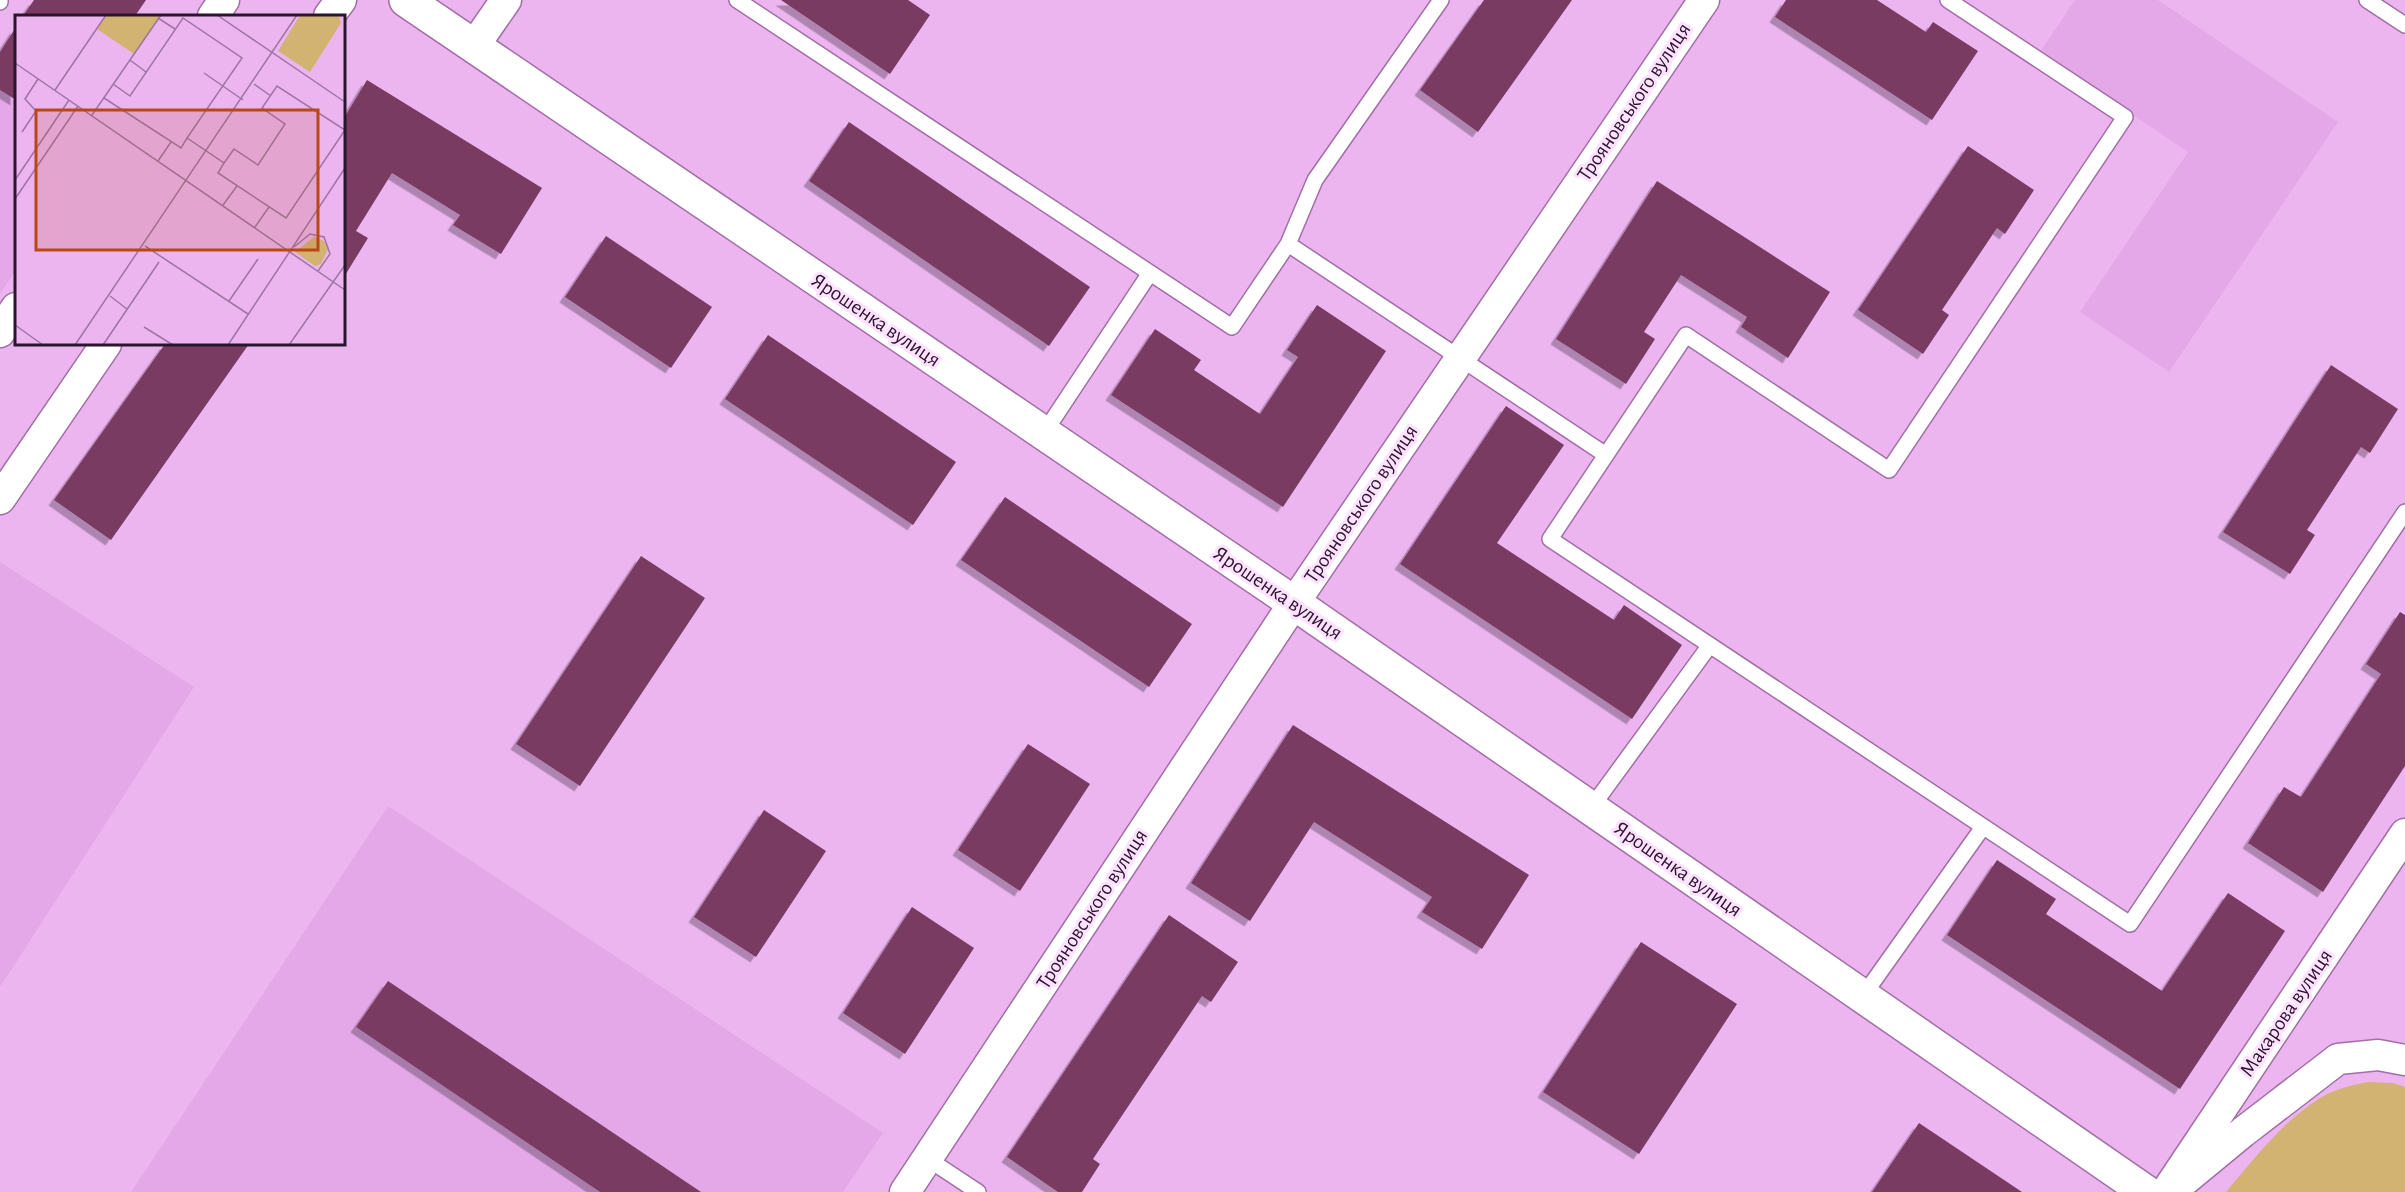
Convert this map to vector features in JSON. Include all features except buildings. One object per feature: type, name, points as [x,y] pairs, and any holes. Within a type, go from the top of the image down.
[{"type":"street","points":[[214,15],[224,0]]},
{"type":"street","points":[[330,15],[340,0]]},
{"type":"street","name":"Ярошенка вулиця","points":[[406,0],[1294,603],[2146,1192]]},
{"type":"street","points":[[474,46],[506,0]]},
{"type":"street","name":"Трояновського вулиця","points":[[905,1192],[1294,603],[1704,0]]},
{"type":"street","points":[[0,332],[15,310]]},
{"type":"street","points":[[0,500],[105,345]]},
{"type":"street","name":"Макарова вулиця","points":[[2166,1192],[2405,834]]},
{"type":"street","points":[[2171,1192],[2243,1132],[2338,1059],[2378,1055],[2405,1060]]},
{"type":"lane","points":[[737,0],[1232,327],[1288,244],[1315,180],[1441,0]]},
{"type":"lane","points":[[1948,0],[2125,117],[1889,470],[1686,335],[1550,539],[2130,924],[2405,512]]},
{"type":"lane","points":[[2367,0],[2405,26]]},
{"type":"lane","points":[[1288,244],[1606,455]]},
{"type":"lane","points":[[1044,433],[1150,273]]},
{"type":"lane","points":[[1591,808],[1710,645]]},
{"type":"lane","points":[[1863,996],[1983,827]]},
{"type":"lane","points":[[928,1159],[978,1192]]},
{"type":"shaded area","points":[[2075,0],[2158,0],[2338,122],[2169,372],[2080,312],[2188,152],[2040,52]]},
{"type":"shaded area","points":[[0,90],[15,101],[15,272],[0,294]]},
{"type":"shaded area","points":[[0,562],[194,687],[0,987]]},
{"type":"shaded area","points":[[388,806],[883,1133],[843,1192],[131,1192]]},
{"type":"shaded area","points":[[2368,1082],[2393,1083],[2405,1087],[2405,1192],[2226,1192],[2270,1141],[2306,1107],[2332,1092]]}]
